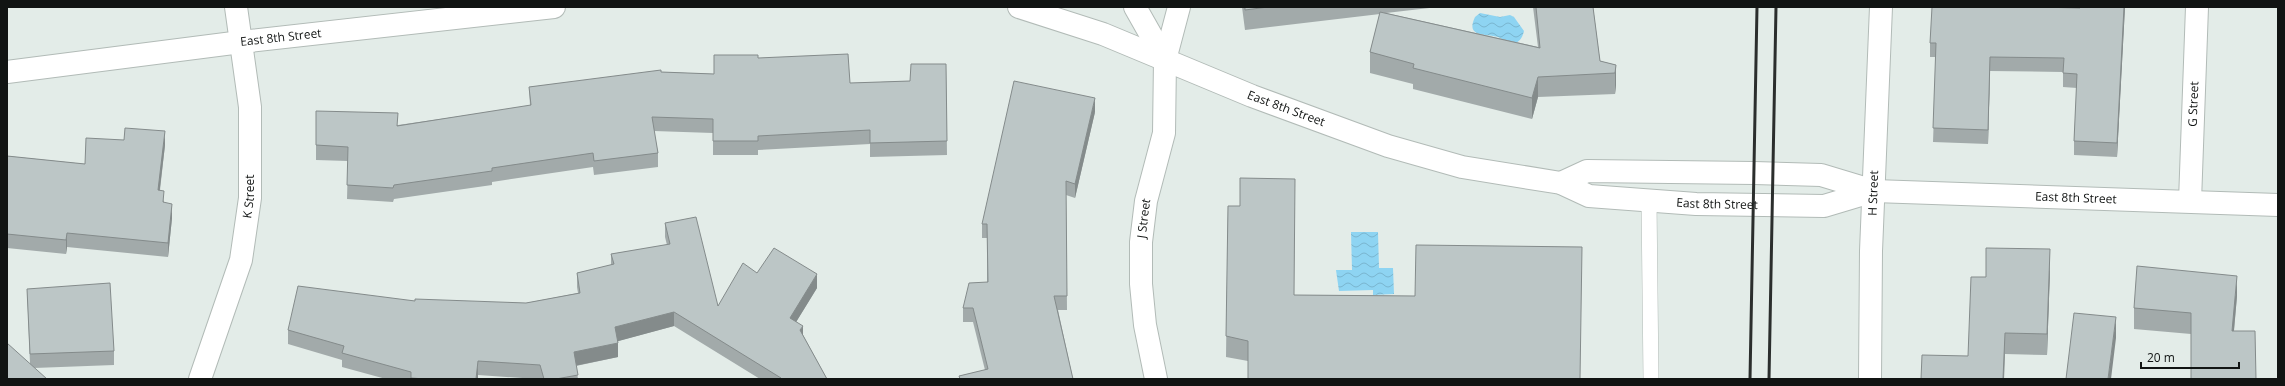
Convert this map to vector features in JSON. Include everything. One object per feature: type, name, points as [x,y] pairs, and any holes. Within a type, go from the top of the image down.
[{"type":"street","name":"K Street","points":[[200,379],[241,260],[250,198],[250,107],[236,7]]},
{"type":"street","name":"East 8th Street","points":[[7,72],[241,42],[554,7]]},
{"type":"street","name":"East 8th Street","points":[[1019,7],[1103,34],[1252,96],[1388,146],[1462,167],[1561,183],[1589,196],[1649,201],[1824,206],[1874,191]]},
{"type":"street","points":[[1135,7],[1165,60]]},
{"type":"street","name":"J Street","points":[[1156,379],[1145,325],[1141,284],[1141,242],[1146,201],[1164,133],[1165,60],[1179,7]]},
{"type":"street","name":"H Street","points":[[1870,379],[1874,191],[1881,7]]},
{"type":"street","name":"G Street","points":[[2190,201],[2198,7]]},
{"type":"street","name":"East 8th Street","points":[[1561,183],[1587,171],[1754,173],[1821,175],[1874,191],[2278,204]]},
{"type":"lane","points":[[1649,201],[1651,379]]},
{"type":"water","points":[[1480,13],[1500,17],[1510,15],[1514,17],[1524,31],[1521,38],[1512,45],[1498,37],[1475,32],[1473,24],[1475,17]]},
{"type":"water","points":[[1351,232],[1378,232],[1379,268],[1393,268],[1394,294],[1373,295],[1373,290],[1339,291],[1336,270],[1352,270]]},
{"type":"building","points":[[1245,7],[1268,7],[1245,10]]},
{"type":"building","points":[[1536,7],[1593,7],[1600,61],[1616,65],[1615,73],[1538,77],[1532,98],[1413,68],[1414,64],[1370,52],[1380,12],[1540,48]]},
{"type":"building","points":[[1932,7],[2124,7],[2117,143],[2074,141],[2077,74],[2063,73],[2064,58],[1990,57],[1988,130],[1933,128],[1936,43],[1930,43]]},
{"type":"building","points":[[848,54],[850,83],[910,81],[911,64],[946,64],[947,141],[870,143],[870,130],[758,136],[758,141],[713,141],[713,119],[652,117],[658,153],[594,161],[593,153],[492,168],[492,171],[394,185],[393,188],[347,185],[348,147],[316,145],[316,111],[398,113],[397,126],[531,105],[529,87],[661,70],[661,72],[714,74],[714,55],[758,55],[758,58]]},
{"type":"building","points":[[1014,81],[1095,98],[1075,184],[1066,181],[1067,296],[1054,296],[1073,379],[960,379],[959,376],[988,369],[973,308],[963,308],[969,283],[988,282],[987,224],[982,224]]},
{"type":"building","points":[[125,128],[165,131],[158,190],[164,191],[163,202],[172,204],[168,243],[67,233],[66,240],[7,234],[7,156],[85,164],[86,138],[124,140]]},
{"type":"building","points":[[1240,178],[1295,179],[1294,295],[1415,296],[1416,245],[1582,247],[1580,379],[1248,379],[1248,341],[1226,336],[1228,206],[1240,206]]},
{"type":"building","points":[[696,217],[718,306],[743,263],[757,273],[774,248],[817,274],[790,318],[803,326],[800,330],[827,379],[778,379],[781,378],[674,312],[615,327],[618,343],[574,352],[578,375],[556,379],[544,379],[540,365],[478,361],[476,379],[411,378],[411,372],[342,353],[344,346],[288,330],[298,286],[415,301],[415,299],[526,303],[580,293],[577,273],[614,264],[611,254],[670,244],[665,223]]},
{"type":"building","points":[[1986,248],[2050,249],[2047,334],[2005,333],[2003,379],[1921,379],[1922,355],[1968,356],[1971,277],[1986,277]]},
{"type":"building","points":[[2137,266],[2237,276],[2232,331],[2255,331],[2256,379],[2191,379],[2191,313],[2134,308]]},
{"type":"building","points":[[110,283],[114,351],[30,354],[27,289]]},
{"type":"building","points":[[2074,313],[2116,317],[2108,379],[2066,379]]},
{"type":"building","points":[[7,343],[47,379],[7,379]]},
{"type":"railway","points":[[1750,379],[1757,7]]},
{"type":"railway","points":[[1769,379],[1776,7]]}]
